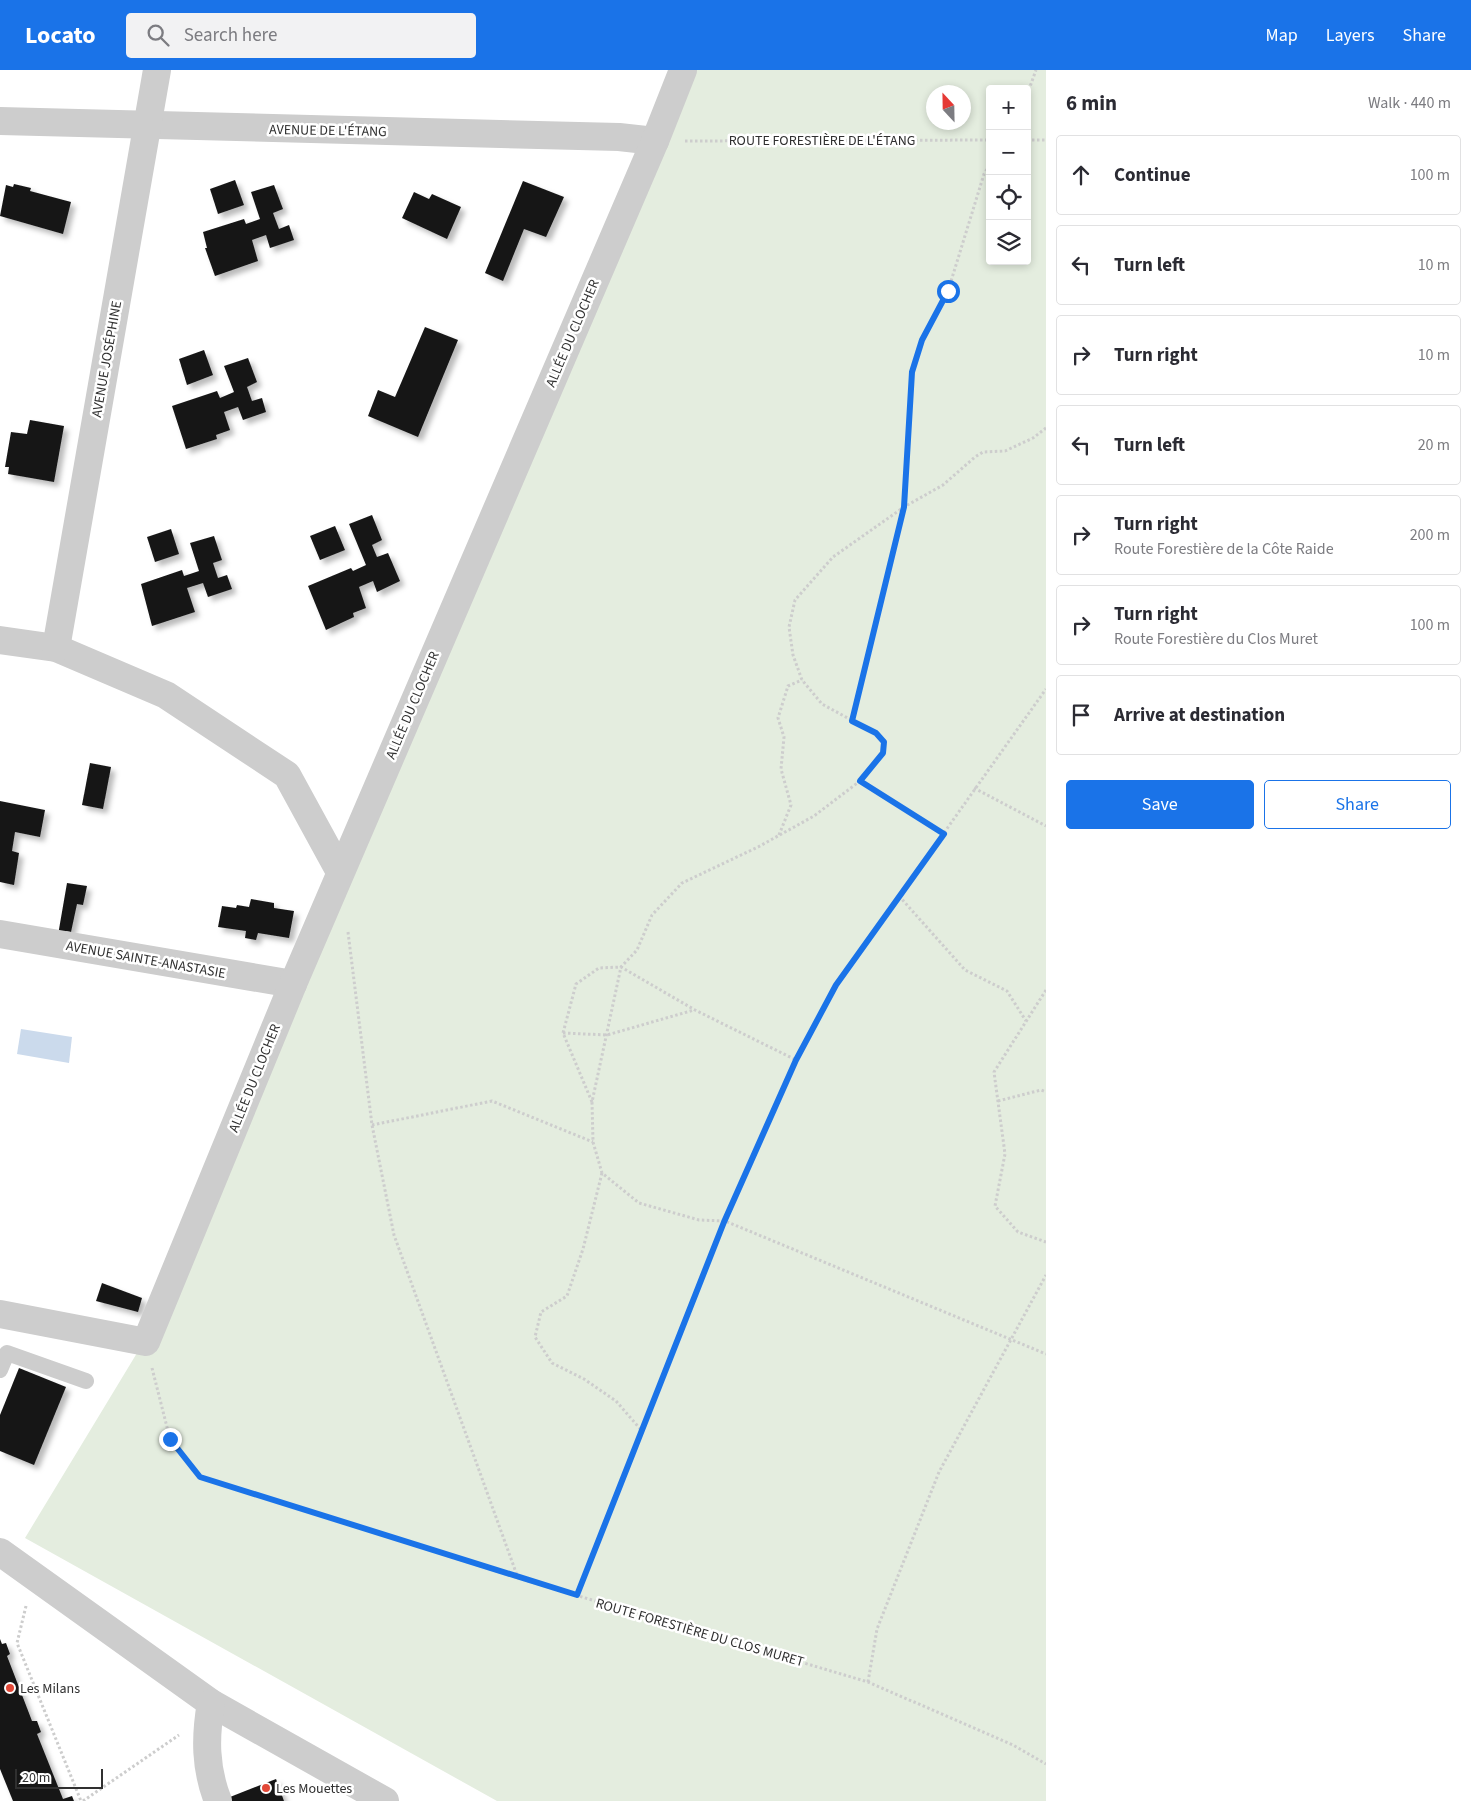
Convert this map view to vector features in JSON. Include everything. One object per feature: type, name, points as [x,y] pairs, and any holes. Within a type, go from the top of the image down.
[{"type":"street","name":"AVENUE JOSÉPHINE","points":[[56,648],[157,70]]},
{"type":"street","name":"ALLÉE DU CLOCHER","points":[[146,1342],[340,872],[655,141],[683,70]]},
{"type":"street","name":"AVENUE DE L'ÉTANG","points":[[0,121],[618,137],[655,141]]},
{"type":"street","points":[[0,640],[56,648],[166,695],[287,775],[340,872]]},
{"type":"street","name":"AVENUE SAINTE-ANASTASIE","points":[[0,934],[293,984]]},
{"type":"street","points":[[0,1314],[146,1342]]},
{"type":"street","points":[[0,1552],[211,1702],[385,1801]]},
{"type":"street","points":[[211,1702],[206,1731],[206,1756],[218,1801]]},
{"type":"lane","points":[[0,1370],[7,1353],[86,1382]]},
{"type":"path","points":[[1031,85],[1036,70]]},
{"type":"path","name":"ROUTE FORESTIÈRE DE L'ÉTANG","points":[[655,141],[986,140]]},
{"type":"path","points":[[1031,140],[1046,140]]},
{"type":"path","points":[[852,721],[904,507],[912,372],[922,340],[948,291],[986,171]]},
{"type":"path","points":[[642,1431],[616,1401],[584,1379],[552,1363],[535,1337],[541,1312],[567,1296],[583,1250],[602,1173],[593,1142],[592,1102],[620,967],[637,950],[652,915],[682,883],[779,836],[814,816],[860,781],[883,753],[884,742],[876,733],[822,704],[802,680],[793,656],[788,627],[795,600],[833,557],[904,507],[943,485],[983,452],[1005,451],[1033,438],[1046,428]]},
{"type":"path","points":[[779,836],[791,805],[781,769],[784,737],[778,718],[788,686],[802,680]]},
{"type":"path","points":[[577,1595],[724,1222],[796,1060],[836,985],[1046,688]]},
{"type":"path","points":[[860,781],[944,834]]},
{"type":"path","points":[[974,788],[1046,826]]},
{"type":"path","points":[[899,896],[965,970],[1007,991],[1026,1021]]},
{"type":"path","points":[[348,930],[372,1124],[394,1235],[518,1578]]},
{"type":"path","points":[[592,1102],[563,1033],[576,984],[598,968],[620,967],[695,1010],[796,1060]]},
{"type":"path","points":[[1046,990],[994,1072],[1005,1154],[994,1206],[1018,1232],[1046,1242]]},
{"type":"path","points":[[563,1033],[607,1035],[695,1010]]},
{"type":"path","points":[[998,1101],[1041,1090],[1046,1092]]},
{"type":"path","points":[[372,1124],[492,1101],[593,1142]]},
{"type":"path","points":[[602,1173],[639,1203],[699,1220],[724,1222],[1046,1354]]},
{"type":"path","points":[[868,1682],[877,1629],[938,1472],[1046,1275]]},
{"type":"path","name":"ROUTE FORESTIÈRE DU CLOS MURET","points":[[146,1342],[170,1439],[200,1477],[518,1578],[868,1682],[1013,1745],[1046,1764]]},
{"type":"path","points":[[36,1577],[27,1602],[17,1643],[82,1801],[182,1732],[211,1702]]},
{"type":"shaded area","points":[[694,70],[1046,70],[1046,1801],[497,1801],[25,1538],[137,1353]]},
{"type":"water","points":[[21,1029],[72,1037],[69,1063],[17,1054]]},
{"type":"building","points":[[235,180],[244,205],[218,214],[210,189]]},
{"type":"building","points":[[523,181],[564,197],[546,237],[524,229],[503,281],[485,273]]},
{"type":"building","points":[[14,184],[31,188],[30,191],[71,202],[63,234],[0,216],[6,185],[13,187]]},
{"type":"building","points":[[274,185],[283,209],[273,213],[279,229],[289,225],[294,240],[270,248],[266,235],[252,240],[258,261],[215,276],[205,248],[207,248],[203,232],[244,219],[246,224],[260,219],[251,192]]},
{"type":"building","points":[[414,192],[429,199],[432,194],[461,207],[447,239],[402,218]]},
{"type":"building","points":[[425,327],[458,340],[418,437],[368,416],[378,390],[395,397]]},
{"type":"building","points":[[204,350],[213,375],[187,385],[179,359]]},
{"type":"building","points":[[248,358],[257,382],[247,387],[252,401],[262,398],[266,412],[243,420],[238,407],[224,412],[230,430],[216,435],[217,439],[186,449],[172,406],[217,391],[220,398],[234,392],[224,366]]},
{"type":"building","points":[[30,420],[64,426],[54,482],[8,474],[9,467],[5,467],[11,432],[27,434]]},
{"type":"building","points":[[372,515],[382,540],[372,545],[377,557],[388,553],[400,581],[377,592],[373,581],[359,587],[366,608],[353,613],[354,617],[326,630],[308,586],[351,568],[353,571],[366,565],[349,524]]},
{"type":"building","points":[[335,526],[345,550],[320,560],[310,536]]},
{"type":"building","points":[[171,529],[179,554],[155,562],[147,537]]},
{"type":"building","points":[[214,536],[222,560],[213,563],[218,578],[227,575],[232,589],[208,597],[203,583],[187,588],[195,612],[152,626],[141,584],[182,570],[184,576],[199,571],[190,543]]},
{"type":"building","points":[[90,763],[111,767],[103,809],[82,805]]},
{"type":"building","points":[[0,801],[45,810],[40,837],[15,832],[12,851],[19,853],[14,885],[0,882]]},
{"type":"building","points":[[67,883],[87,886],[83,905],[77,904],[71,932],[66,931],[65,936],[58,935]]},
{"type":"building","points":[[251,899],[274,903],[274,908],[294,911],[289,938],[258,933],[256,940],[245,938],[246,931],[218,927],[222,906],[236,908],[237,905],[249,907]]},
{"type":"building","points":[[102,1283],[142,1298],[138,1312],[96,1301]]},
{"type":"building","points":[[19,1368],[66,1387],[34,1465],[0,1451],[0,1415]]},
{"type":"building","name":"Les Milans","points":[[0,1639],[2,1644],[6,1643],[10,1654],[7,1656],[32,1721],[37,1721],[41,1732],[37,1734],[63,1799],[72,1796],[74,1801],[13,1801],[0,1769]]},
{"type":"building","name":"Les Mouettes","points":[[276,1779],[284,1801],[232,1801],[230,1797]]},
{"type":"place","name":"Les Milans","points":[[10,1688]]},
{"type":"place","name":"Les Mouettes","points":[[266,1788]]},
{"type":"route","points":[[170,1439],[200,1477],[577,1595],[724,1222],[796,1060],[836,985],[944,834],[860,781],[883,753],[884,742],[876,733],[852,721],[904,507],[912,372],[922,340],[948,291]]}]
